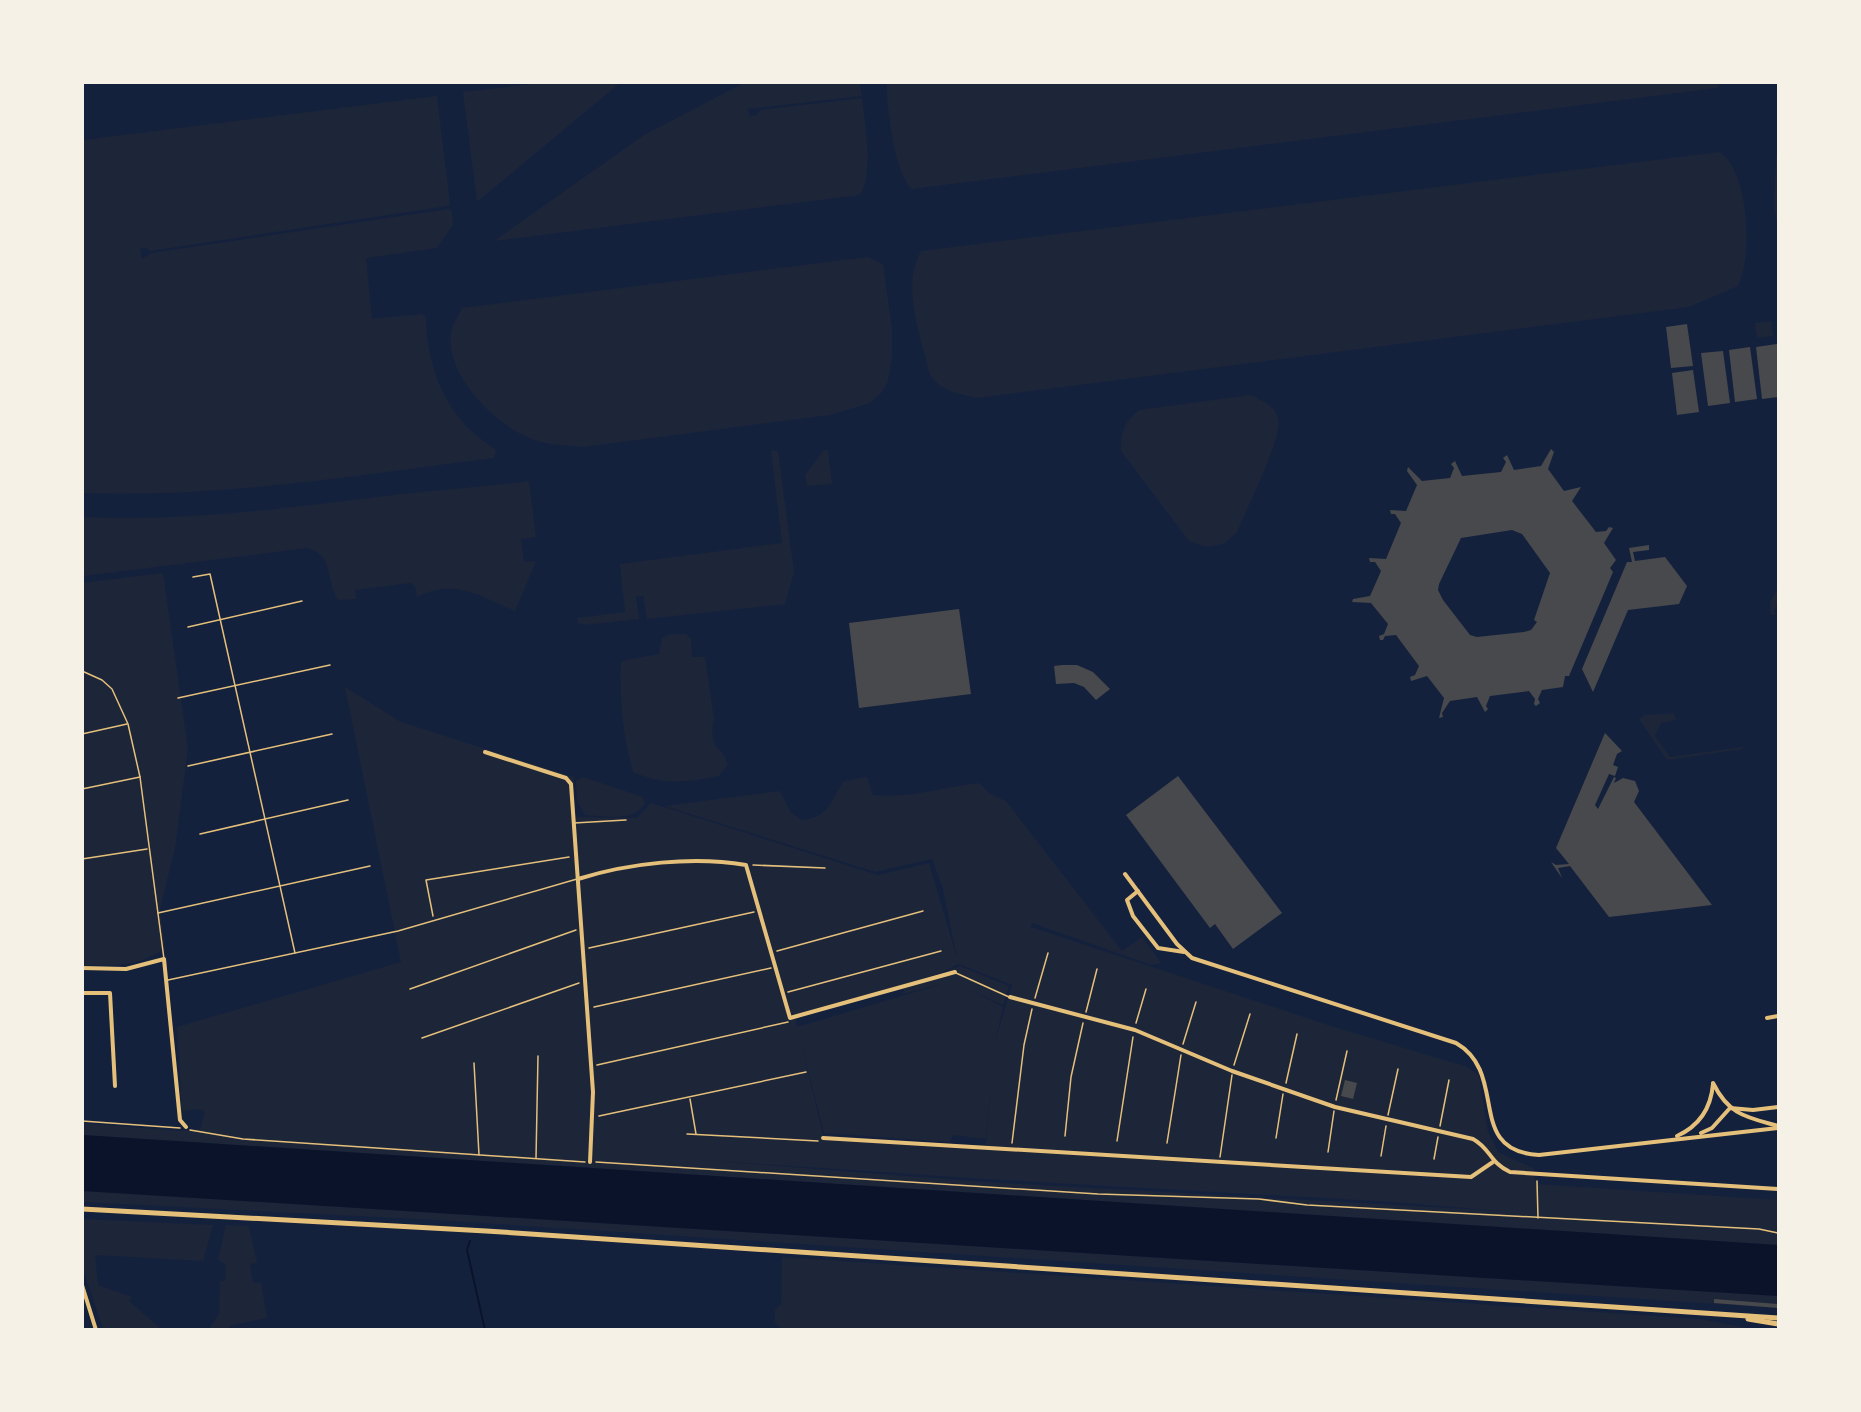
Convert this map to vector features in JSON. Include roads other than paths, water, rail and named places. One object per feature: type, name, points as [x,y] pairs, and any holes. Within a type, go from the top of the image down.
[{"type":"main road","points":[[82,1209],[531,1233],[1779,1318]]},
{"type":"main road","points":[[1711,1313],[1779,1324]]},
{"type":"street","points":[[485,752],[566,778],[571,784],[591,1066],[590,1162]]},
{"type":"street","points":[[578,879],[663,864],[697,862],[746,865],[790,1018],[955,972]]},
{"type":"street","points":[[1125,874],[1184,952]]},
{"type":"street","points":[[1138,891],[1127,900],[1133,916],[1158,948],[1184,952],[1206,963],[1456,1043],[1469,1051],[1485,1079],[1495,1131],[1513,1151],[1539,1155],[1779,1127]]},
{"type":"street","points":[[82,968],[126,969],[164,959],[168,980],[180,1120],[186,1127]]},
{"type":"street","points":[[82,993],[110,993],[115,1086]]},
{"type":"street","points":[[1010,998],[1085,1015],[1135,1030],[1233,1071],[1335,1107],[1473,1140],[1482,1145],[1493,1162],[1510,1172],[1779,1189]]},
{"type":"street","points":[[1767,1018],[1779,1016]]},
{"type":"street","points":[[1665,1140],[1679,1136],[1703,1117],[1710,1102],[1713,1083],[1730,1108],[1741,1115],[1779,1127]]},
{"type":"street","points":[[1730,1108],[1753,1110],[1779,1107]]},
{"type":"street","points":[[1691,1136],[1712,1128],[1730,1108]]},
{"type":"street","points":[[823,1138],[1471,1177],[1493,1162]]},
{"type":"street","points":[[82,1286],[96,1329]]},
{"type":"lane","points":[[193,577],[210,574],[296,954]]},
{"type":"lane","points":[[189,627],[302,601]]},
{"type":"lane","points":[[178,698],[330,665]]},
{"type":"lane","points":[[82,671],[102,680],[112,689],[128,724],[140,777],[164,959]]},
{"type":"lane","points":[[82,734],[128,724]]},
{"type":"lane","points":[[188,766],[332,734]]},
{"type":"lane","points":[[82,789],[140,777]]},
{"type":"lane","points":[[200,834],[348,800]]},
{"type":"lane","points":[[574,824],[626,820]]},
{"type":"lane","points":[[82,859],[148,849]]},
{"type":"lane","points":[[158,913],[370,866]]},
{"type":"lane","points":[[168,980],[397,931],[578,879]]},
{"type":"lane","points":[[955,972],[1010,998]]},
{"type":"waterway","points":[[470,1241],[467,1250],[485,1330]]}]
